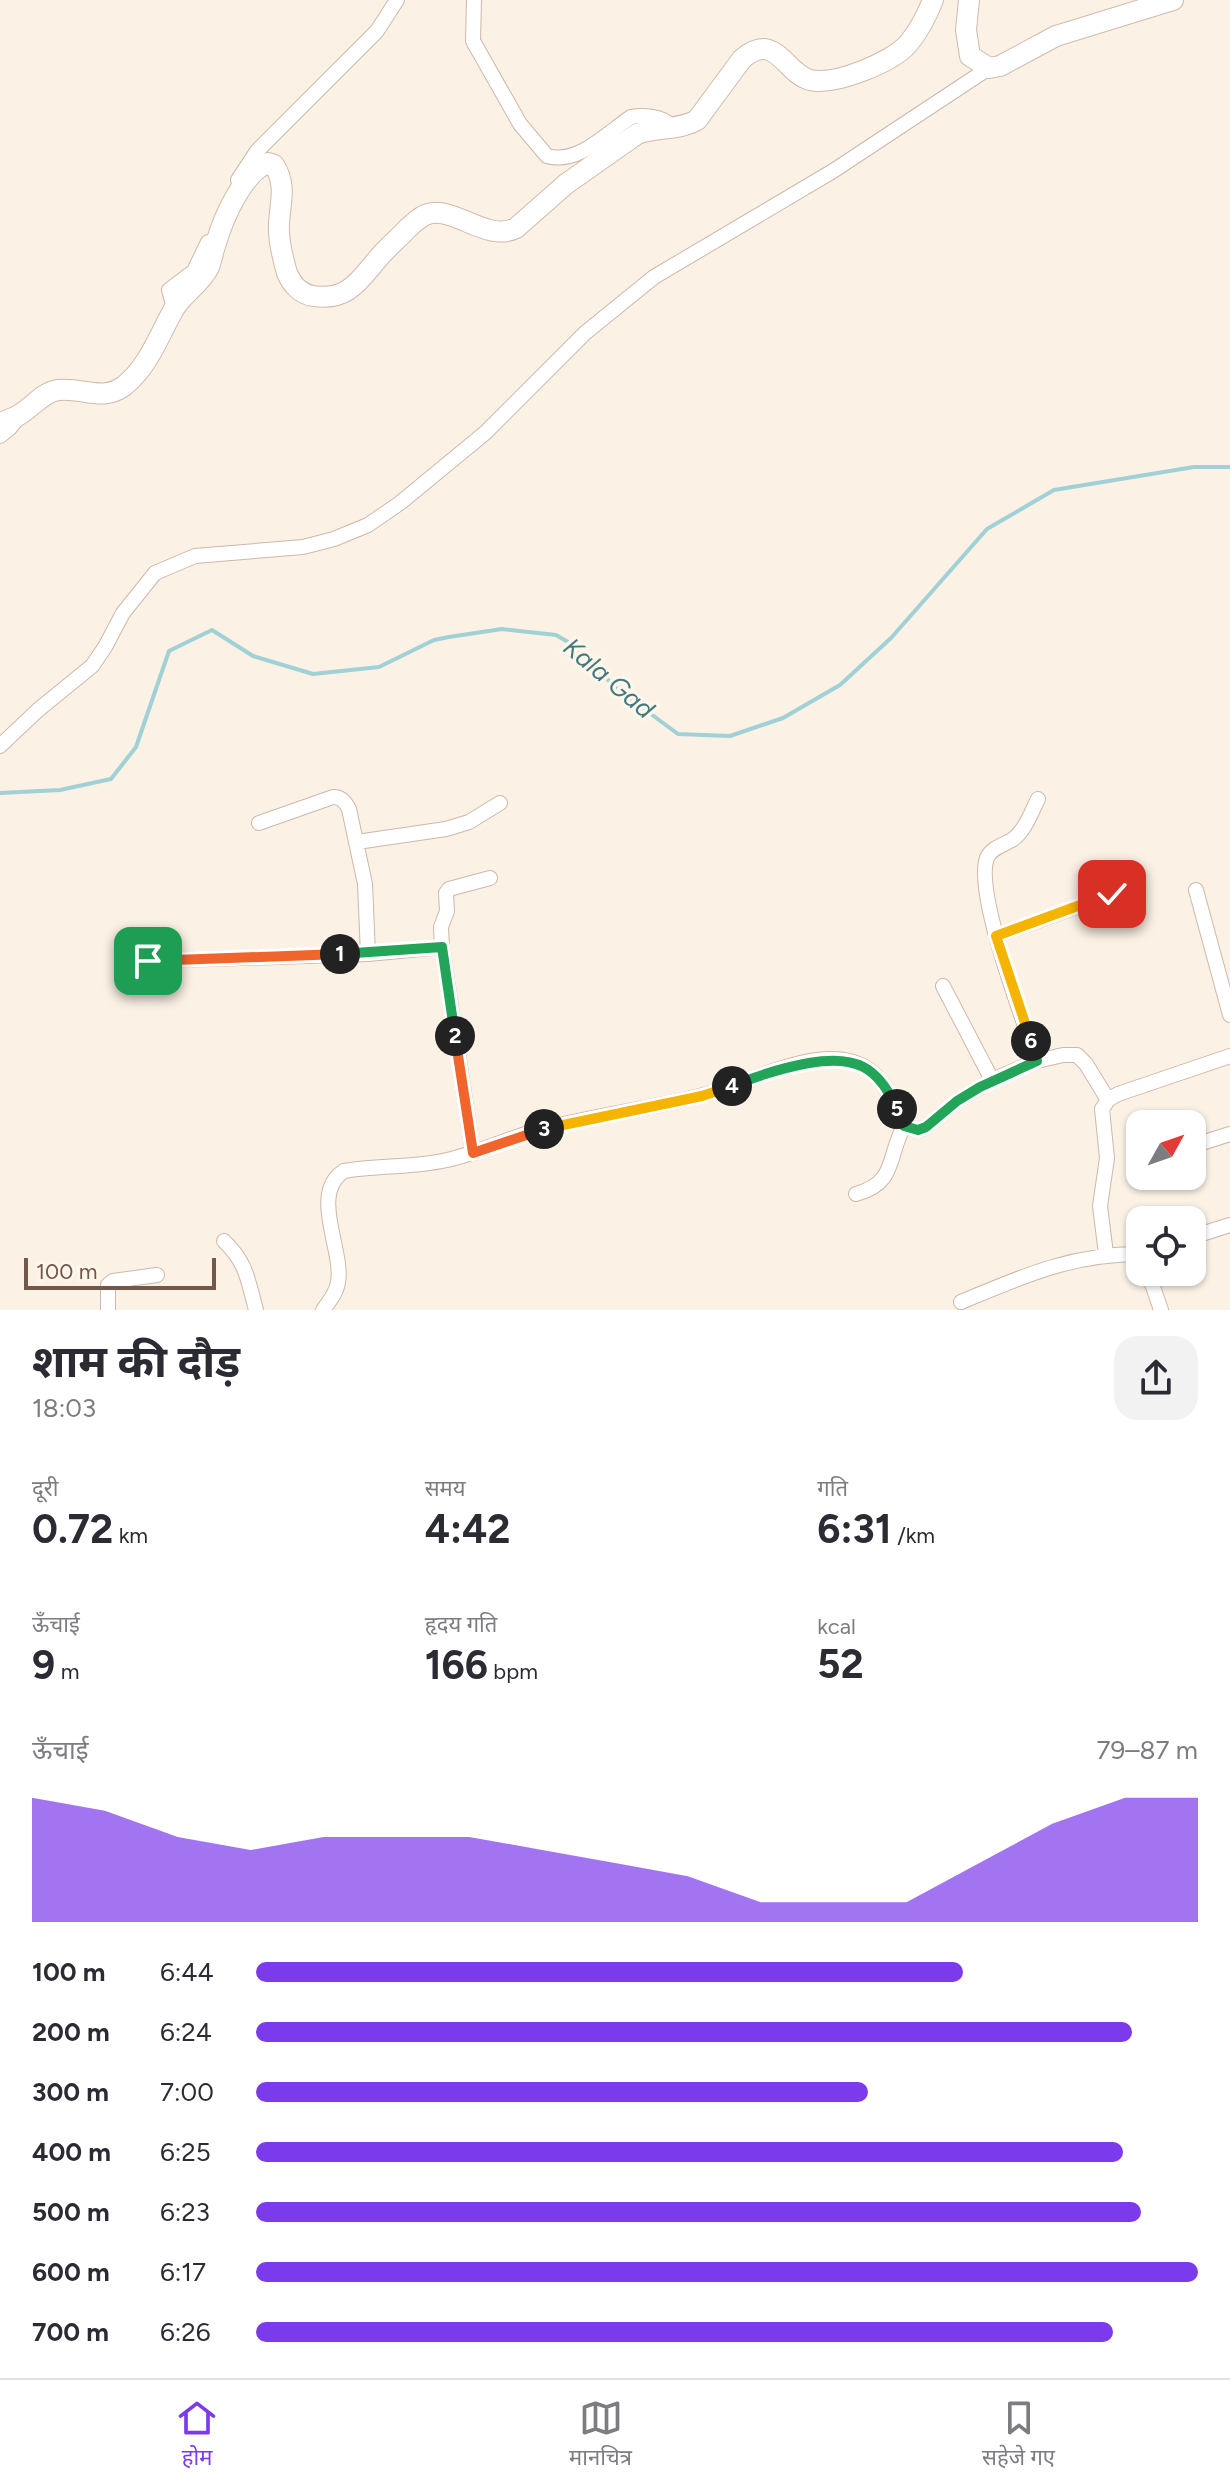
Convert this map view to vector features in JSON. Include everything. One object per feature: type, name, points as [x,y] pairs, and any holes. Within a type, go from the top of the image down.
[{"type":"street","points":[[174,308],[169,290],[194,271],[206,249],[219,209],[257,151],[377,31],[397,0]]},
{"type":"street","points":[[474,0],[473,41],[520,124],[547,156],[563,158],[574,155],[631,117],[663,120],[671,126]]},
{"type":"street","points":[[0,423],[21,414],[58,390],[94,395],[122,387],[151,353],[174,308],[204,276],[226,216],[239,193],[262,165],[274,165],[282,183],[279,228],[288,275],[297,288],[307,295],[328,298],[356,285],[382,254],[428,213],[445,215],[498,232],[516,228],[566,184],[623,142],[649,129],[689,125],[697,120],[751,51],[761,48],[777,53],[805,79],[842,78],[901,51],[915,35],[933,0]]},
{"type":"street","points":[[969,0],[966,45],[970,56],[989,68]]},
{"type":"street","points":[[0,746],[92,666],[123,613],[155,573],[195,556],[303,547],[368,525],[400,503],[485,433],[585,333],[654,277],[833,171],[989,68],[1000,66],[1056,36],[1173,0]]},
{"type":"street","points":[[0,436],[21,414]]},
{"type":"street","points":[[259,823],[338,797],[345,802],[365,884],[368,954]]},
{"type":"street","points":[[1037,1061],[996,936],[985,870],[990,852],[1020,832],[1038,799]]},
{"type":"street","points":[[357,842],[446,829],[469,822],[500,803]]},
{"type":"street","points":[[473,1153],[441,927],[447,911],[446,893],[449,889],[490,878]]},
{"type":"street","points":[[1196,890],[1230,1015]]},
{"type":"street","points":[[996,936],[1112,894]]},
{"type":"street","points":[[148,961],[368,954],[442,947]]},
{"type":"street","points":[[943,986],[992,1080]]},
{"type":"street","points":[[904,1126],[918,1130],[926,1127],[957,1101],[992,1080],[1037,1061],[1063,1055],[1077,1055],[1086,1064],[1108,1100]]},
{"type":"street","points":[[1106,1254],[1100,1206],[1107,1158],[1102,1109],[1108,1100],[1118,1094],[1230,1056]]},
{"type":"street","points":[[323,1310],[338,1282],[329,1215],[330,1187],[344,1171],[447,1160],[537,1131],[702,1096],[789,1066],[850,1061],[862,1065],[884,1083],[904,1126],[888,1174],[873,1189],[856,1194]]},
{"type":"street","points":[[1206,1142],[1230,1134]]},
{"type":"street","points":[[1206,1233],[1230,1225]]},
{"type":"street","points":[[224,1241],[238,1254],[245,1268],[256,1310]]},
{"type":"street","points":[[961,1302],[1040,1269],[1106,1254],[1126,1254]]},
{"type":"street","points":[[108,1310],[106,1294],[108,1285],[113,1281],[157,1275]]},
{"type":"street","points":[[1153,1286],[1161,1310]]},
{"type":"waterway","name":"Kala Gad","points":[[0,793],[60,790],[111,779],[136,747],[169,651],[212,630],[253,656],[313,674],[379,667],[434,640],[449,637],[502,629],[556,635],[575,646],[617,689],[678,734],[730,736],[783,718],[840,685],[891,638],[987,529],[1054,490],[1194,467],[1230,467]]},
{"type":"route","points":[[148,961],[368,954],[442,947],[473,1153],[537,1131],[702,1096],[765,1072],[837,1060],[862,1065],[874,1074],[884,1083],[904,1126],[918,1130],[992,1080],[1037,1061],[996,936],[1112,894]]}]
